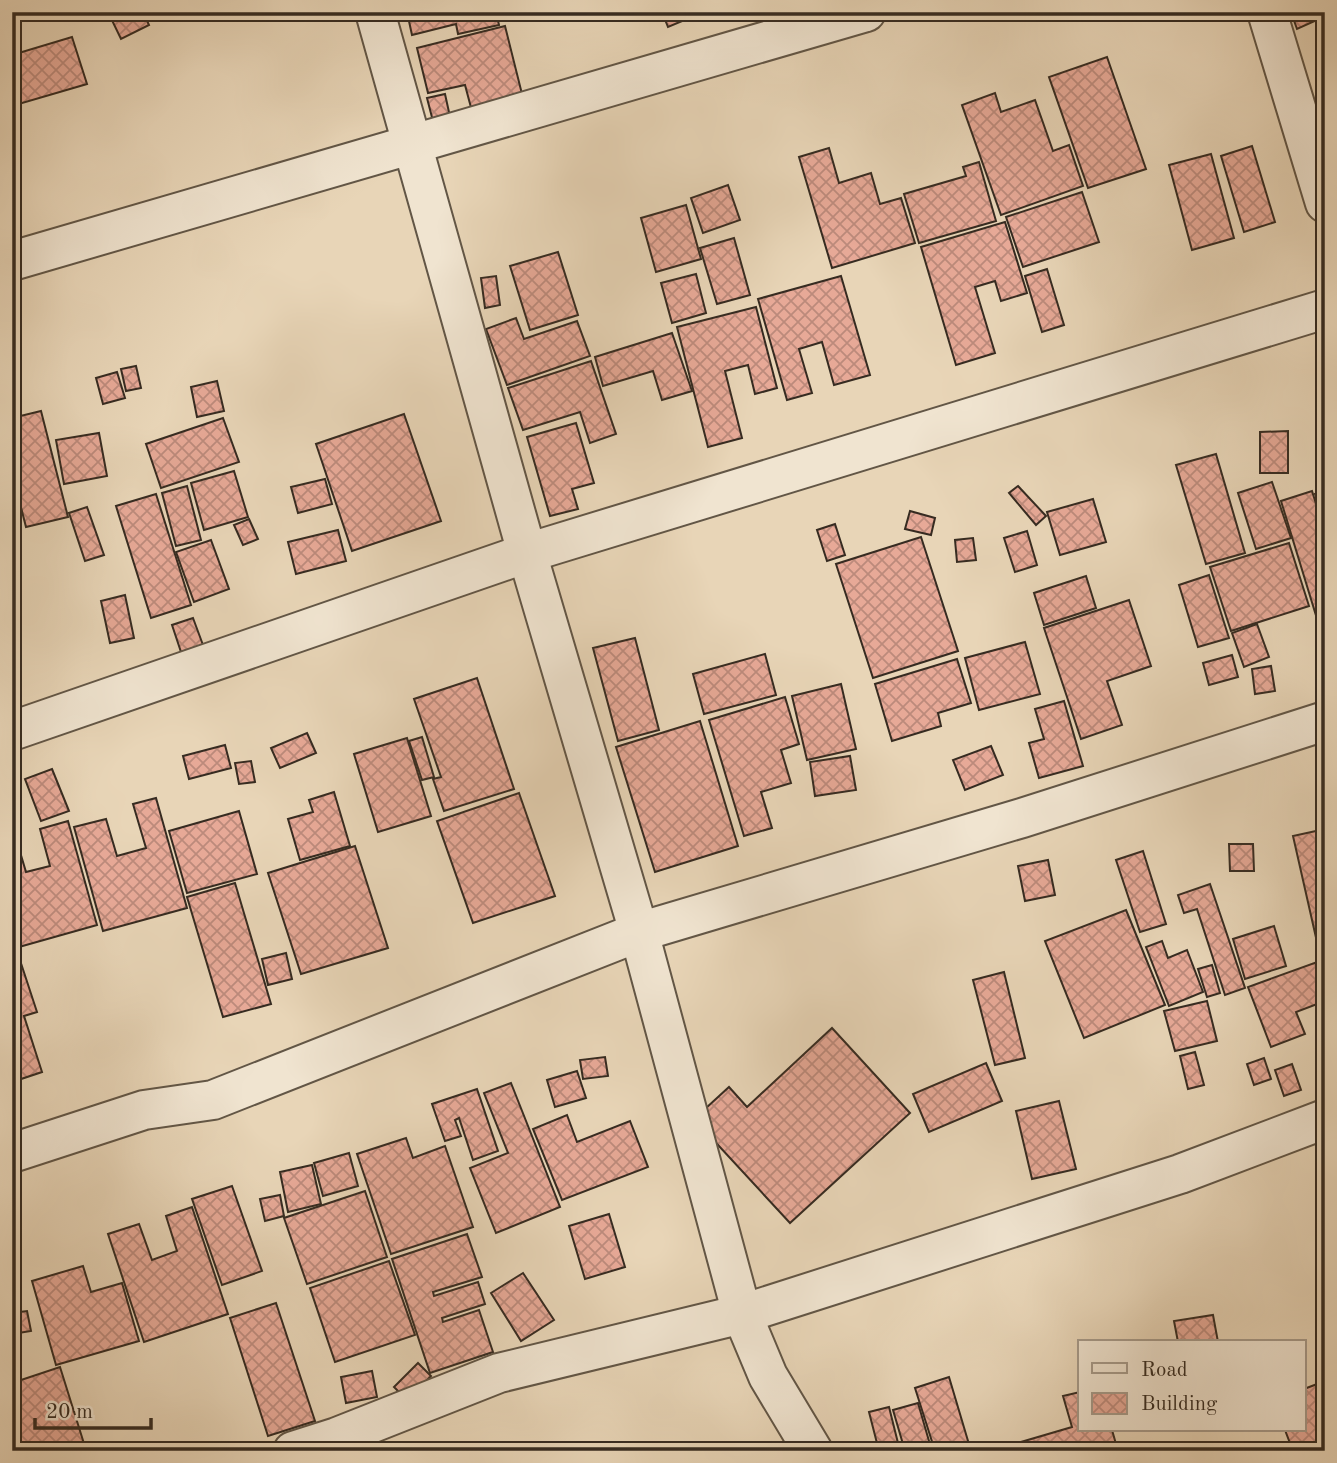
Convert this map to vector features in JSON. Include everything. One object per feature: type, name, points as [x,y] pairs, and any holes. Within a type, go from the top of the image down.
[{"type":"street","points":[[375,12],[527,553],[639,932],[743,1314],[768,1376],[813,1451]]},
{"type":"street","points":[[12,261],[866,12]]},
{"type":"street","points":[[1267,12],[1325,203]]},
{"type":"street","points":[[12,731],[527,553],[1325,309]]},
{"type":"street","points":[[12,1153],[144,1110],[212,1100],[639,932],[1022,818],[1325,721]]},
{"type":"street","points":[[293,1451],[337,1437],[499,1373],[743,1314],[1180,1174],[1325,1119]]},
{"type":"building","points":[[108,12],[143,12],[149,25],[121,39]]},
{"type":"building","points":[[407,12],[496,12],[499,25],[458,34],[456,24],[412,35]]},
{"type":"building","points":[[662,12],[690,12],[692,17],[668,27]]},
{"type":"building","points":[[1291,12],[1314,12],[1317,20],[1297,29]]},
{"type":"building","points":[[505,26],[524,102],[473,115],[465,85],[428,93],[417,48]]},
{"type":"building","points":[[72,37],[87,84],[12,106],[12,55]]},
{"type":"building","points":[[1107,57],[1146,169],[1088,188],[1049,77]]},
{"type":"building","points":[[995,93],[1001,112],[1035,100],[1053,151],[1069,145],[1083,186],[1001,215],[962,105]]},
{"type":"building","points":[[445,94],[452,126],[435,129],[427,98]]},
{"type":"building","points":[[1252,146],[1275,222],[1244,232],[1221,156]]},
{"type":"building","points":[[829,148],[839,183],[871,173],[880,204],[901,198],[915,243],[832,268],[799,157]]},
{"type":"building","points":[[1211,154],[1234,238],[1192,250],[1169,165]]},
{"type":"building","points":[[979,162],[996,221],[919,243],[904,194],[966,176],[963,167]]},
{"type":"building","points":[[728,185],[740,220],[703,233],[691,198]]},
{"type":"building","points":[[1082,192],[1099,242],[1023,267],[1006,217]]},
{"type":"building","points":[[686,205],[701,259],[656,272],[641,218]]},
{"type":"building","points":[[1005,222],[1027,293],[1001,301],[995,281],[975,287],[995,353],[956,365],[921,247]]},
{"type":"building","points":[[734,238],[750,295],[717,304],[700,248]]},
{"type":"building","points":[[558,252],[578,315],[530,330],[510,266]]},
{"type":"building","points":[[1047,269],[1064,325],[1042,332],[1025,276]]},
{"type":"building","points":[[696,274],[706,313],[672,323],[661,283]]},
{"type":"building","points":[[496,276],[500,305],[485,308],[481,278]]},
{"type":"building","points":[[841,276],[870,375],[834,385],[822,342],[799,349],[812,393],[787,400],[758,299]]},
{"type":"building","points":[[756,307],[777,388],[755,394],[748,365],[725,371],[742,438],[708,447],[677,327]]},
{"type":"building","points":[[516,318],[524,339],[577,321],[590,356],[507,385],[486,329]]},
{"type":"building","points":[[672,333],[692,391],[662,400],[653,371],[603,386],[595,357]]},
{"type":"building","points":[[591,361],[616,434],[590,443],[580,412],[523,430],[508,388]]},
{"type":"building","points":[[136,366],[141,388],[126,391],[121,369]]},
{"type":"building","points":[[117,372],[125,398],[103,404],[96,378]]},
{"type":"building","points":[[217,381],[224,411],[197,417],[191,387]]},
{"type":"building","points":[[41,411],[68,517],[26,527],[12,472],[12,418]]},
{"type":"building","points":[[404,414],[441,521],[352,551],[316,444]]},
{"type":"building","points":[[223,418],[239,462],[161,488],[146,444]]},
{"type":"building","points":[[576,423],[594,483],[572,489],[578,509],[550,516],[527,437]]},
{"type":"building","points":[[1288,431],[1288,473],[1260,473],[1260,432]]},
{"type":"building","points":[[99,433],[107,476],[64,484],[56,440]]},
{"type":"building","points":[[1216,454],[1245,553],[1206,564],[1176,465]]},
{"type":"building","points":[[234,471],[248,517],[204,530],[191,483]]},
{"type":"building","points":[[325,479],[332,504],[298,513],[291,487]]},
{"type":"building","points":[[1272,482],[1291,538],[1256,549],[1238,493]]},
{"type":"building","points":[[187,486],[201,540],[176,546],[162,493]]},
{"type":"building","points":[[1018,486],[1046,516],[1036,525],[1009,493]]},
{"type":"building","points":[[1312,491],[1325,526],[1325,645],[1281,501]]},
{"type":"building","points":[[1325,491],[1325,519],[1315,494]]},
{"type":"building","points":[[156,494],[191,605],[151,618],[116,506]]},
{"type":"building","points":[[1093,499],[1106,542],[1060,555],[1047,512]]},
{"type":"building","points":[[15,500],[20,526],[12,527],[12,501]]},
{"type":"building","points":[[87,507],[104,555],[85,561],[69,513]]},
{"type":"building","points":[[910,511],[935,518],[931,535],[905,529]]},
{"type":"building","points":[[249,519],[258,539],[243,545],[234,525]]},
{"type":"building","points":[[835,524],[845,555],[827,561],[817,530]]},
{"type":"building","points":[[338,530],[346,561],[296,574],[288,542]]},
{"type":"building","points":[[1027,531],[1037,565],[1015,572],[1004,538]]},
{"type":"building","points":[[921,537],[958,651],[873,678],[836,564]]},
{"type":"building","points":[[973,538],[976,560],[957,562],[955,540]]},
{"type":"building","points":[[211,540],[229,589],[194,602],[176,552]]},
{"type":"building","points":[[1289,543],[1309,606],[1231,631],[1210,567]]},
{"type":"building","points":[[1209,575],[1229,638],[1198,647],[1179,585]]},
{"type":"building","points":[[1086,576],[1096,608],[1044,625],[1034,593]]},
{"type":"building","points":[[125,595],[134,638],[110,643],[101,601]]},
{"type":"building","points":[[1129,600],[1151,666],[1107,681],[1122,725],[1081,739],[1044,628]]},
{"type":"building","points":[[193,618],[203,645],[181,652],[172,625]]},
{"type":"building","points":[[1257,624],[1269,657],[1244,667],[1232,633]]},
{"type":"building","points":[[635,638],[659,730],[618,741],[593,648]]},
{"type":"building","points":[[1025,642],[1040,694],[979,710],[965,658]]},
{"type":"building","points":[[765,654],[776,695],[704,714],[693,674]]},
{"type":"building","points":[[1232,655],[1238,677],[1209,685],[1203,663]]},
{"type":"building","points":[[957,659],[971,703],[938,713],[941,726],[892,741],[875,684]]},
{"type":"building","points":[[1271,666],[1275,691],[1255,694],[1252,669]]},
{"type":"building","points":[[477,678],[514,789],[444,811],[433,779],[441,777],[414,699]]},
{"type":"building","points":[[841,684],[856,749],[807,760],[792,696]]},
{"type":"building","points":[[785,697],[799,744],[781,750],[791,783],[761,792],[772,828],[744,836],[709,720]]},
{"type":"building","points":[[1064,701],[1083,766],[1039,778],[1029,743],[1044,739],[1035,709]]},
{"type":"building","points":[[700,721],[738,846],[655,872],[616,747]]},
{"type":"building","points":[[307,733],[316,753],[280,768],[271,748]]},
{"type":"building","points":[[422,737],[434,777],[422,780],[409,741]]},
{"type":"building","points":[[407,738],[431,816],[378,832],[354,754]]},
{"type":"building","points":[[225,745],[231,768],[189,779],[183,756]]},
{"type":"building","points":[[991,746],[1003,775],[965,790],[953,760]]},
{"type":"building","points":[[850,756],[856,790],[815,796],[810,762]]},
{"type":"building","points":[[251,761],[255,782],[239,784],[235,763]]},
{"type":"building","points":[[52,769],[69,811],[41,821],[25,779]]},
{"type":"building","points":[[334,792],[350,846],[300,860],[288,819],[313,812],[309,800]]},
{"type":"building","points":[[519,793],[555,896],[473,923],[437,821]]},
{"type":"building","points":[[156,798],[187,908],[103,931],[74,827],[106,819],[117,856],[146,848],[133,804]]},
{"type":"building","points":[[239,811],[257,874],[187,893],[169,831]]},
{"type":"building","points":[[68,821],[97,925],[19,947],[12,924],[12,836],[15,835],[26,872],[50,866],[40,829]]},
{"type":"building","points":[[1325,829],[1325,940],[1317,942],[1293,836]]},
{"type":"building","points":[[1229,844],[1253,844],[1254,871],[1230,871]]},
{"type":"building","points":[[355,846],[388,948],[301,974],[268,873]]},
{"type":"building","points":[[1143,851],[1166,924],[1140,932],[1116,860]]},
{"type":"building","points":[[1048,860],[1055,895],[1025,901],[1018,866]]},
{"type":"building","points":[[235,883],[271,1004],[223,1017],[187,897]]},
{"type":"building","points":[[1210,884],[1245,988],[1225,995],[1197,909],[1184,913],[1178,895]]},
{"type":"building","points":[[1126,910],[1165,1005],[1084,1038],[1045,941]]},
{"type":"building","points":[[1274,926],[1286,966],[1245,979],[1233,939]]},
{"type":"building","points":[[1162,941],[1168,958],[1187,950],[1203,992],[1169,1006],[1146,947]]},
{"type":"building","points":[[16,948],[37,1012],[24,1016],[42,1072],[12,1082],[12,950]]},
{"type":"building","points":[[286,953],[292,979],[268,985],[262,959]]},
{"type":"building","points":[[1320,961],[1325,974],[1325,1001],[1296,1012],[1305,1034],[1271,1047],[1248,987]]},
{"type":"building","points":[[1212,965],[1220,993],[1207,997],[1198,969]]},
{"type":"building","points":[[1004,972],[1025,1058],[995,1065],[973,980]]},
{"type":"building","points":[[1207,1001],[1217,1041],[1175,1051],[1164,1011]]},
{"type":"building","points":[[832,1028],[910,1113],[790,1223],[694,1119],[729,1087],[747,1107]]},
{"type":"building","points":[[1195,1052],[1204,1085],[1188,1089],[1180,1056]]},
{"type":"building","points":[[605,1057],[608,1076],[583,1079],[580,1060]]},
{"type":"building","points":[[1264,1058],[1271,1079],[1254,1085],[1247,1064]]},
{"type":"building","points":[[986,1063],[1002,1101],[929,1132],[913,1094]]},
{"type":"building","points":[[1292,1064],[1301,1090],[1284,1096],[1275,1070]]},
{"type":"building","points":[[577,1071],[586,1098],[555,1107],[547,1080]]},
{"type":"building","points":[[511,1083],[560,1207],[496,1233],[470,1168],[508,1153],[484,1093]]},
{"type":"building","points":[[477,1089],[498,1151],[473,1160],[459,1118],[455,1120],[461,1136],[445,1141],[432,1104]]},
{"type":"building","points":[[1059,1101],[1076,1169],[1032,1179],[1016,1111]]},
{"type":"building","points":[[567,1115],[577,1142],[630,1121],[648,1167],[562,1200],[533,1129]]},
{"type":"building","points":[[406,1138],[413,1158],[445,1146],[473,1227],[391,1254],[357,1154]]},
{"type":"building","points":[[349,1153],[358,1186],[323,1196],[314,1163]]},
{"type":"building","points":[[312,1165],[321,1204],[288,1212],[280,1172]]},
{"type":"building","points":[[232,1186],[262,1271],[222,1285],[192,1199]]},
{"type":"building","points":[[365,1191],[387,1257],[307,1284],[284,1218]]},
{"type":"building","points":[[280,1195],[284,1216],[265,1221],[260,1199]]},
{"type":"building","points":[[192,1207],[228,1314],[144,1342],[108,1234],[139,1224],[152,1260],[177,1251],[166,1216]]},
{"type":"building","points":[[609,1214],[625,1267],[585,1279],[569,1226]]},
{"type":"building","points":[[467,1234],[482,1277],[433,1292],[434,1296],[478,1282],[485,1304],[442,1318],[443,1322],[479,1310],[493,1352],[430,1373],[392,1259]]},
{"type":"building","points":[[389,1261],[415,1335],[335,1362],[310,1288]]},
{"type":"building","points":[[83,1266],[91,1292],[122,1283],[139,1341],[56,1365],[32,1281]]},
{"type":"building","points":[[523,1273],[554,1320],[521,1341],[491,1293]]},
{"type":"building","points":[[276,1303],[315,1421],[268,1436],[230,1318]]},
{"type":"building","points":[[27,1311],[31,1331],[12,1334],[12,1313]]},
{"type":"building","points":[[1213,1315],[1218,1340],[1178,1340],[1174,1321]]},
{"type":"building","points":[[418,1363],[431,1376],[408,1401],[394,1387]]},
{"type":"building","points":[[60,1367],[86,1450],[22,1451],[12,1420],[12,1383]]},
{"type":"building","points":[[372,1371],[377,1397],[346,1403],[341,1377]]},
{"type":"building","points":[[949,1377],[971,1451],[935,1451],[915,1388]]},
{"type":"building","points":[[1325,1381],[1325,1413],[1320,1415],[1325,1427],[1325,1451],[1293,1451],[1286,1432],[1306,1432],[1306,1388]]},
{"type":"building","points":[[1078,1392],[1078,1432],[1113,1432],[1118,1451],[1024,1451],[1021,1442],[1072,1427],[1063,1396]]},
{"type":"building","points":[[918,1403],[931,1448],[905,1451],[893,1410]]},
{"type":"building","points":[[889,1407],[900,1451],[879,1451],[869,1412]]}]
